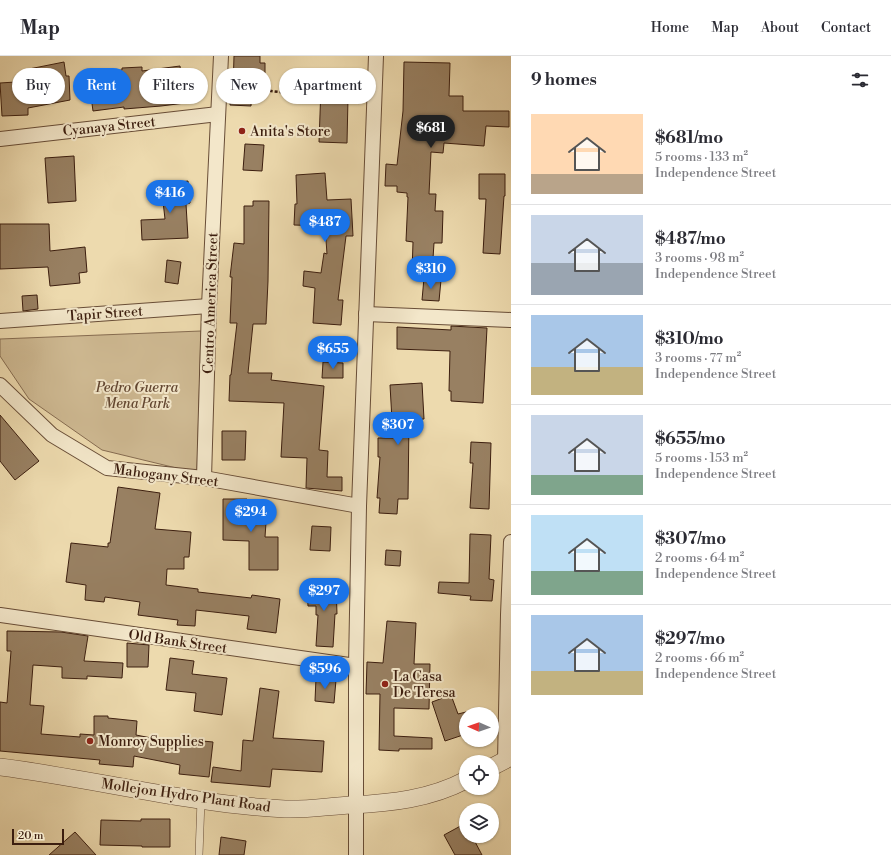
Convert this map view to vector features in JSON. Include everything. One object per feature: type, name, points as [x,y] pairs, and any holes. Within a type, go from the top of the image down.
[{"type":"street","name":"Centro America Street","points":[[221,56],[221,68]]},
{"type":"street","points":[[356,855],[356,666],[359,506],[376,56]]},
{"type":"street","name":"Centro America Street","points":[[204,478],[209,306],[219,104]]},
{"type":"street","name":"Cyanaya Street","points":[[0,139],[218,114]]},
{"type":"street","name":"Tapir Street","points":[[0,321],[209,306]]},
{"type":"street","points":[[366,314],[511,320]]},
{"type":"street","name":"Mahogany Street","points":[[0,387],[52,435],[107,468],[204,478],[359,506]]},
{"type":"street","points":[[503,761],[511,542]]},
{"type":"street","name":"Old Bank Street","points":[[0,615],[356,666]]},
{"type":"street","name":"Mollejon Hydro Plant Road","points":[[0,767],[201,800],[287,809],[402,801],[430,795],[459,783]]},
{"type":"lane","points":[[199,855],[201,800]]},
{"type":"path","points":[[271,91],[374,105]]},
{"type":"green space","name":"Pedro Guerra Mena Park","points":[[201,331],[197,473],[102,450],[29,399],[0,356],[0,339]]},
{"type":"building","points":[[234,56],[260,56],[260,63],[265,63],[265,68],[234,68]]},
{"type":"building","points":[[64,62],[65,68],[34,68]]},
{"type":"building","points":[[404,62],[450,63],[449,96],[463,96],[463,111],[509,111],[509,127],[486,126],[484,146],[444,143],[443,153],[431,152],[429,194],[436,194],[435,211],[443,211],[442,243],[434,243],[432,274],[412,273],[413,242],[406,241],[407,193],[397,192],[397,186],[385,186],[386,164],[397,165],[403,111]]},
{"type":"building","points":[[180,66],[180,68],[165,68]]},
{"type":"building","points":[[142,67],[139,68],[139,104],[177,104],[124,109],[124,107],[93,111],[92,104],[131,104],[131,68],[122,68]]},
{"type":"building","points":[[65,69],[66,76],[69,76],[70,100],[65,101]]},
{"type":"building","points":[[12,82],[12,104],[49,104],[28,108],[28,115],[2,116],[0,83]]},
{"type":"building","points":[[230,104],[251,104],[251,106]]},
{"type":"building","points":[[320,104],[348,104],[347,143],[319,142]]},
{"type":"building","points":[[245,144],[264,145],[262,171],[243,170]]},
{"type":"building","points":[[74,156],[76,201],[48,203],[45,158]]},
{"type":"building","points":[[325,173],[327,200],[351,199],[353,236],[346,236],[338,300],[343,300],[341,325],[313,323],[315,288],[303,286],[304,271],[321,273],[324,253],[327,254],[325,226],[294,225],[295,204],[297,204],[296,175]]},
{"type":"building","points":[[479,174],[505,174],[505,196],[500,254],[483,253],[486,199],[479,199]]},
{"type":"building","points":[[188,181],[190,203],[186,204],[188,238],[142,240],[141,220],[165,219],[161,184]]},
{"type":"building","points":[[253,201],[269,201],[268,281],[266,324],[253,324],[248,373],[272,373],[271,380],[324,386],[319,450],[328,451],[327,477],[342,477],[342,491],[306,488],[307,458],[281,457],[284,403],[229,401],[230,375],[237,323],[230,323],[232,277],[230,277],[234,243],[244,244],[244,206],[253,206]]},
{"type":"building","points":[[0,224],[49,224],[50,251],[85,247],[87,272],[79,273],[80,283],[50,286],[48,267],[0,269]]},
{"type":"building","points":[[167,260],[181,262],[178,284],[165,282]]},
{"type":"building","points":[[424,278],[441,280],[439,301],[422,300]]},
{"type":"building","points":[[37,295],[38,309],[23,311],[22,296]]},
{"type":"building","points":[[451,326],[487,328],[483,403],[451,401],[451,391],[449,391],[450,351],[397,349],[397,327],[451,330]]},
{"type":"building","points":[[323,362],[343,363],[343,378],[322,378]]},
{"type":"building","points":[[422,383],[424,419],[409,420],[408,499],[398,499],[397,514],[379,513],[380,498],[377,498],[380,457],[378,457],[378,438],[393,438],[390,385]]},
{"type":"building","points":[[0,415],[39,461],[15,480],[0,461]]},
{"type":"building","points":[[222,431],[246,431],[245,460],[222,460]]},
{"type":"building","points":[[471,442],[491,443],[489,509],[470,508],[473,463],[470,463]]},
{"type":"building","points":[[118,487],[160,493],[155,529],[191,532],[189,557],[184,557],[184,569],[167,569],[166,585],[198,589],[198,592],[251,598],[252,595],[280,599],[276,633],[247,629],[249,616],[196,610],[195,626],[177,625],[178,620],[138,615],[140,602],[105,597],[104,602],[85,600],[86,585],[66,582],[71,543],[108,547],[108,543],[110,543]]},
{"type":"building","points":[[223,499],[247,499],[247,507],[267,508],[265,537],[278,537],[278,570],[249,570],[249,541],[223,540]]},
{"type":"building","points":[[312,526],[331,527],[330,551],[310,550]]},
{"type":"building","points":[[470,534],[491,535],[489,579],[494,580],[492,601],[470,600],[471,596],[438,593],[439,582],[469,583]]},
{"type":"building","points":[[386,550],[401,551],[400,566],[385,565]]},
{"type":"building","points":[[336,585],[337,614],[335,614],[333,647],[316,646],[318,615],[316,615],[316,606],[308,606],[307,586]]},
{"type":"building","points":[[387,621],[416,623],[414,664],[430,664],[429,709],[394,708],[394,736],[432,738],[432,749],[399,749],[399,751],[379,750],[380,694],[366,694],[367,662],[383,663]]},
{"type":"building","points":[[7,631],[61,632],[88,636],[84,661],[123,663],[122,678],[87,676],[87,679],[62,678],[62,667],[33,665],[30,705],[44,706],[41,734],[80,737],[80,734],[94,735],[94,716],[108,716],[108,718],[137,721],[136,735],[182,744],[182,739],[213,742],[209,777],[179,774],[180,765],[134,756],[133,767],[99,764],[100,760],[0,751],[0,702],[7,703],[11,651],[7,651]]},
{"type":"building","points":[[127,643],[149,645],[148,667],[127,667]]},
{"type":"building","points":[[170,658],[194,661],[192,674],[227,678],[222,715],[194,711],[196,693],[166,690]]},
{"type":"building","points":[[316,678],[336,680],[334,703],[315,701]]},
{"type":"building","points":[[260,688],[279,691],[273,738],[324,741],[322,772],[272,769],[270,787],[211,782],[213,767],[241,771],[243,740],[253,741]]},
{"type":"building","points":[[451,695],[459,714],[459,736],[445,741],[432,702]]},
{"type":"building","points":[[141,819],[170,819],[170,847],[100,845],[101,820],[141,821]]},
{"type":"building","points":[[459,827],[459,843],[476,843],[482,855],[455,855],[444,835]]},
{"type":"building","points":[[75,832],[96,855],[49,855]]},
{"type":"building","points":[[221,837],[246,841],[244,855],[219,855]]},
{"type":"place","name":"Anita's Store","points":[[242,131]]},
{"type":"place","name":"La Casa De Teresa","points":[[385,684]]},
{"type":"place","name":"Monroy Supplies","points":[[90,741]]}]
